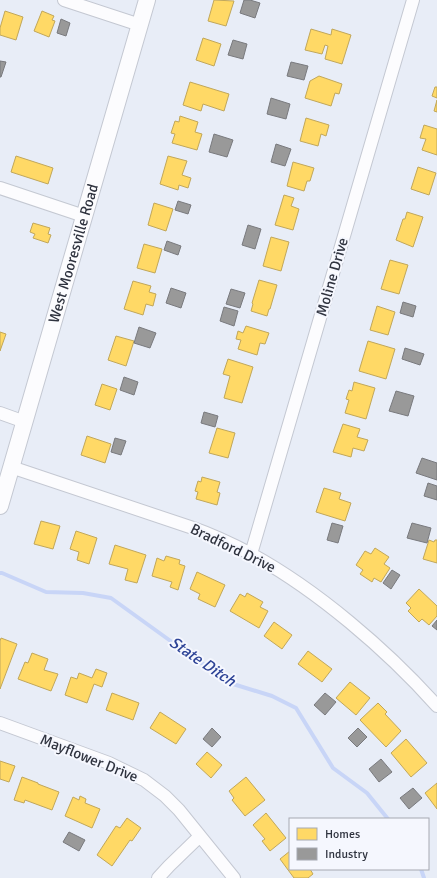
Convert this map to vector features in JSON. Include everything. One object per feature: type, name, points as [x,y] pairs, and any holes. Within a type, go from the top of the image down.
[{"type":"main road","name":"West Mooresville Road","points":[[0,506],[148,0]]},
{"type":"street","points":[[64,0],[140,26]]},
{"type":"street","name":"Moline Drive","points":[[251,554],[413,0]]},
{"type":"street","points":[[0,188],[84,216]]},
{"type":"street","points":[[0,413],[25,422]]},
{"type":"street","name":"Bradford Drive","points":[[11,467],[193,528],[251,554],[285,574],[344,618],[386,654],[437,706]]},
{"type":"street","name":"Mayflower Drive","points":[[0,723],[109,763],[150,784],[179,810],[234,878]]},
{"type":"street","points":[[158,878],[200,836]]},
{"type":"building: Homes","points":[[214,0],[234,1],[226,26],[208,21]]},
{"type":"building: Homes","points":[[5,11],[23,17],[16,40],[0,35],[0,28]]},
{"type":"building: Homes","points":[[42,11],[54,16],[52,20],[55,21],[49,37],[34,31]]},
{"type":"building: Homes","points":[[311,29],[331,35],[332,29],[351,35],[342,64],[325,59],[328,46],[325,45],[322,54],[305,50]]},
{"type":"building: Homes","points":[[203,38],[221,44],[214,66],[196,60]]},
{"type":"building: Homes","points":[[319,76],[342,84],[339,94],[335,93],[331,106],[305,98],[310,81]]},
{"type":"building: Homes","points":[[190,82],[229,94],[224,111],[203,104],[201,111],[183,105]]},
{"type":"building: Homes","points":[[435,87],[437,87],[437,98],[432,96]]},
{"type":"building: Homes","points":[[437,100],[437,112],[434,111]]},
{"type":"building: Homes","points":[[180,116],[198,122],[195,132],[202,134],[197,150],[172,143],[175,134],[171,133],[175,121],[179,122]]},
{"type":"building: Homes","points":[[306,118],[329,125],[326,136],[321,134],[318,146],[300,141]]},
{"type":"building: Homes","points":[[424,125],[437,129],[437,155],[422,150],[426,139],[420,138]]},
{"type":"building: Homes","points":[[16,156],[53,168],[48,184],[11,172]]},
{"type":"building: Homes","points":[[168,156],[187,161],[182,175],[191,178],[188,188],[179,185],[178,190],[160,184]]},
{"type":"building: Homes","points":[[293,162],[314,168],[310,181],[307,181],[304,191],[287,186]]},
{"type":"building: Homes","points":[[418,167],[436,173],[429,195],[411,189]]},
{"type":"building: Homes","points":[[284,195],[294,198],[291,206],[299,209],[293,230],[275,225]]},
{"type":"building: Homes","points":[[154,203],[173,209],[166,231],[148,225]]},
{"type":"building: Homes","points":[[407,212],[423,217],[413,247],[396,240]]},
{"type":"building: Homes","points":[[33,223],[50,228],[48,234],[51,235],[48,243],[33,238],[35,234],[30,232]]},
{"type":"building: Homes","points":[[271,237],[289,242],[281,271],[263,266]]},
{"type":"building: Homes","points":[[144,244],[162,249],[155,273],[137,268]]},
{"type":"building: Homes","points":[[390,260],[408,265],[399,294],[381,289]]},
{"type":"building: Homes","points":[[259,280],[277,285],[267,316],[251,311]]},
{"type":"building: Homes","points":[[133,281],[151,286],[149,292],[156,294],[153,306],[146,304],[143,315],[124,309]]},
{"type":"building: Homes","points":[[377,306],[395,312],[388,335],[370,330]]},
{"type":"building: Homes","points":[[246,326],[269,333],[265,344],[260,343],[257,355],[238,349],[241,340],[236,339],[238,331],[243,333]]},
{"type":"building: Homes","points":[[0,332],[6,334],[0,351]]},
{"type":"building: Homes","points":[[116,336],[134,341],[126,366],[108,360]]},
{"type":"building: Homes","points":[[368,341],[395,349],[386,379],[359,371]]},
{"type":"building: Homes","points":[[228,359],[253,367],[242,403],[224,398],[230,376],[223,374]]},
{"type":"building: Homes","points":[[354,382],[375,388],[366,419],[345,413],[349,400],[346,399],[349,390],[352,391]]},
{"type":"building: Homes","points":[[102,384],[117,389],[110,410],[95,405]]},
{"type":"building: Homes","points":[[343,424],[360,429],[357,437],[368,440],[364,451],[353,448],[351,457],[333,452]]},
{"type":"building: Homes","points":[[217,428],[235,433],[228,458],[209,453]]},
{"type":"building: Homes","points":[[87,436],[111,444],[105,463],[81,455]]},
{"type":"building: Homes","points":[[202,477],[220,482],[217,492],[220,493],[217,505],[196,499],[198,492],[195,491],[198,481],[201,482]]},
{"type":"building: Homes","points":[[324,488],[341,493],[339,499],[351,503],[345,521],[316,512]]},
{"type":"building: Homes","points":[[41,521],[60,526],[53,549],[34,544]]},
{"type":"building: Homes","points":[[76,531],[97,538],[89,564],[77,560],[79,552],[70,549]]},
{"type":"building: Homes","points":[[429,540],[434,542],[437,540],[437,563],[423,559]]},
{"type":"building: Homes","points":[[115,545],[146,555],[137,583],[125,580],[128,569],[109,564]]},
{"type":"building: Homes","points":[[375,548],[389,557],[384,564],[390,568],[381,582],[374,578],[372,582],[360,574],[363,570],[356,565],[365,551],[371,554]]},
{"type":"building: Homes","points":[[166,556],[180,560],[179,564],[185,566],[178,590],[170,587],[172,582],[152,576],[157,558],[164,561]]},
{"type":"building: Homes","points":[[197,572],[225,585],[215,607],[198,599],[200,594],[190,589]]},
{"type":"building: Homes","points":[[419,589],[437,606],[437,616],[429,625],[422,619],[419,622],[408,611],[411,608],[406,603]]},
{"type":"building: Homes","points":[[247,593],[263,602],[260,607],[268,611],[259,628],[230,611],[240,594],[245,597]]},
{"type":"building: Homes","points":[[274,622],[292,635],[282,649],[264,636]]},
{"type":"building: Homes","points":[[1,638],[17,644],[0,689],[0,641]]},
{"type":"building: Homes","points":[[308,651],[332,669],[322,682],[298,664]]},
{"type":"building: Homes","points":[[32,653],[48,659],[44,670],[58,674],[51,691],[18,679],[25,662],[28,663]]},
{"type":"building: Homes","points":[[96,669],[107,673],[102,687],[94,684],[87,703],[65,695],[71,677],[77,679],[79,673],[92,678]]},
{"type":"building: Homes","points":[[350,682],[370,698],[356,715],[336,698]]},
{"type":"building: Homes","points":[[112,693],[139,703],[133,720],[106,710]]},
{"type":"building: Homes","points":[[378,703],[387,712],[385,714],[401,731],[386,747],[360,720]]},
{"type":"building: Homes","points":[[160,712],[186,729],[176,744],[150,728]]},
{"type":"building: Homes","points":[[406,739],[427,763],[411,777],[391,753]]},
{"type":"building: Homes","points":[[207,752],[222,765],[211,778],[196,764]]},
{"type":"building: Homes","points":[[0,761],[15,766],[9,782],[0,779]]},
{"type":"building: Homes","points":[[22,777],[59,792],[52,810],[25,800],[24,803],[14,800]]},
{"type":"building: Homes","points":[[246,777],[265,800],[245,816],[232,800],[234,798],[229,791]]},
{"type":"building: Homes","points":[[437,783],[437,809],[425,793]]},
{"type":"building: Homes","points":[[80,796],[86,799],[85,803],[100,809],[92,828],[65,816],[73,797],[79,800]]},
{"type":"building: Homes","points":[[266,813],[286,838],[270,851],[262,841],[265,839],[253,825]]},
{"type":"building: Homes","points":[[127,818],[141,828],[132,841],[130,840],[112,866],[97,855],[116,826],[120,828]]},
{"type":"building: Homes","points":[[289,852],[289,870],[311,870],[313,874],[308,878],[294,878],[280,859]]},
{"type":"building: Industry","points":[[244,0],[260,3],[255,18],[240,13]]},
{"type":"building: Industry","points":[[61,19],[70,23],[66,36],[57,33]]},
{"type":"building: Industry","points":[[233,40],[247,44],[243,59],[228,55]]},
{"type":"building: Industry","points":[[0,61],[6,62],[1,77],[0,77]]},
{"type":"building: Industry","points":[[291,62],[308,66],[304,80],[287,76]]},
{"type":"building: Industry","points":[[271,98],[290,104],[286,119],[267,114]]},
{"type":"building: Industry","points":[[214,134],[233,140],[227,157],[209,152]]},
{"type":"building: Industry","points":[[276,144],[291,149],[285,166],[271,162]]},
{"type":"building: Industry","points":[[178,201],[191,205],[188,214],[175,210]]},
{"type":"building: Industry","points":[[248,225],[261,229],[255,249],[242,245]]},
{"type":"building: Industry","points":[[167,241],[181,246],[178,255],[164,250]]},
{"type":"building: Industry","points":[[171,288],[186,293],[181,308],[166,303]]},
{"type":"building: Industry","points":[[231,289],[245,293],[240,308],[226,304]]},
{"type":"building: Industry","points":[[403,302],[416,306],[413,317],[400,313]]},
{"type":"building: Industry","points":[[224,307],[238,311],[234,326],[220,321]]},
{"type":"building: Industry","points":[[139,327],[156,333],[150,348],[134,343]]},
{"type":"building: Industry","points":[[405,348],[424,354],[420,365],[402,359]]},
{"type":"building: Industry","points":[[124,377],[138,382],[134,395],[120,390]]},
{"type":"building: Industry","points":[[396,391],[414,396],[408,416],[389,411]]},
{"type":"building: Industry","points":[[204,412],[218,416],[215,427],[201,423]]},
{"type":"building: Industry","points":[[115,438],[126,441],[121,455],[111,452]]},
{"type":"building: Industry","points":[[422,458],[437,463],[437,480],[416,473]]},
{"type":"building: Industry","points":[[428,483],[437,486],[437,500],[424,496]]},
{"type":"building: Industry","points":[[332,523],[343,526],[338,543],[327,540]]},
{"type":"building: Industry","points":[[412,523],[431,528],[427,543],[407,538]]},
{"type":"building: Industry","points":[[392,570],[400,575],[391,589],[383,583]]},
{"type":"building: Industry","points":[[437,620],[437,630],[432,626]]},
{"type":"building: Industry","points":[[325,693],[336,702],[325,715],[314,705]]},
{"type":"building: Industry","points":[[212,728],[221,737],[212,747],[203,739]]},
{"type":"building: Industry","points":[[358,728],[367,737],[357,747],[348,738]]},
{"type":"building: Industry","points":[[381,759],[392,772],[379,782],[369,769]]},
{"type":"building: Industry","points":[[413,788],[422,798],[409,809],[400,798]]},
{"type":"building: Industry","points":[[69,832],[85,840],[79,851],[63,842]]},
{"type":"waterway","name":"State Ditch","points":[[0,573],[46,592],[83,593],[111,598],[233,684],[272,696],[296,708],[333,768],[367,793],[387,818]]},
{"type":"waterway","name":"State Ditch","points":[[421,870],[424,878]]}]
